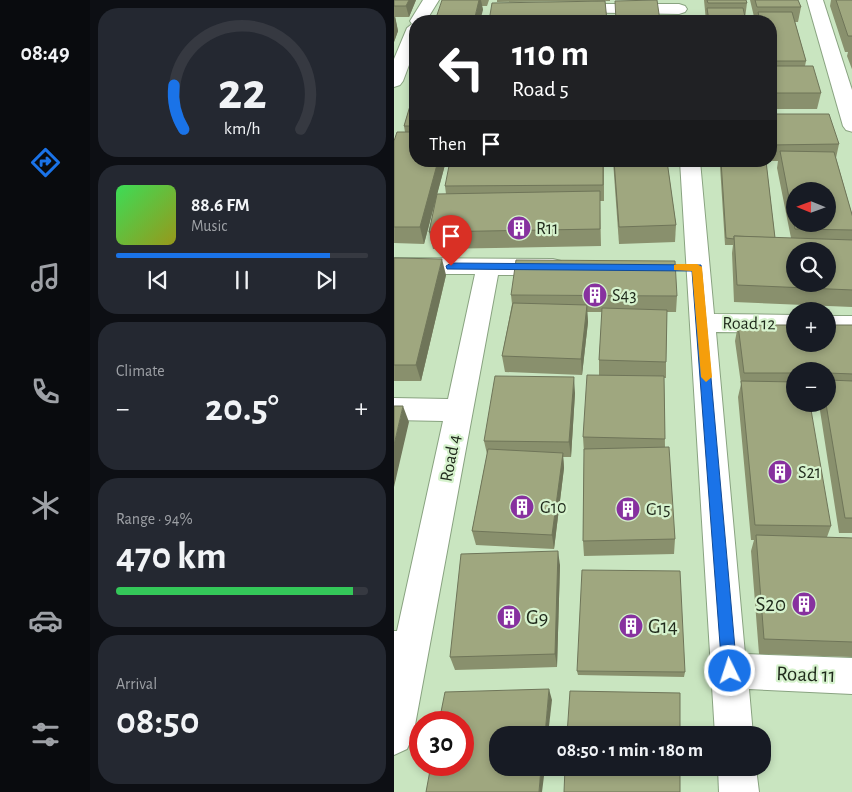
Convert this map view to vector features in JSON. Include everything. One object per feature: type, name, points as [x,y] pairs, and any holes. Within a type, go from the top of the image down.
[{"type":"street","points":[[422,15],[431,0]]},
{"type":"street","points":[[815,0],[851,122],[830,119]]},
{"type":"street","points":[[551,9],[679,10]]},
{"type":"street","points":[[394,81],[409,32]]},
{"type":"street","points":[[690,167],[687,267],[702,323],[733,726]]},
{"type":"street","points":[[394,266],[578,267]]},
{"type":"street","name":"Road 4","points":[[394,736],[402,649],[460,410],[488,267]]},
{"type":"street","name":"Road 12","points":[[702,323],[786,324]]},
{"type":"street","points":[[836,325],[852,325]]},
{"type":"street","points":[[394,409],[460,410]]},
{"type":"street","name":"Road 11","points":[[730,671],[852,676]]},
{"type":"street","points":[[738,776],[739,792]]},
{"type":"building","points":[[394,0],[409,0],[406,6],[394,6]]},
{"type":"building","points":[[442,0],[479,0],[475,15],[437,15]]},
{"type":"building","points":[[657,0],[659,15],[616,15],[615,1]]},
{"type":"building","points":[[707,0],[746,0],[747,3],[708,3]]},
{"type":"building","points":[[755,0],[798,0],[801,7],[757,7]]},
{"type":"building","points":[[836,0],[853,0],[853,36],[848,36]]},
{"type":"building","points":[[605,1],[606,15],[490,15],[492,3]]},
{"type":"building","points":[[707,8],[743,8],[745,15],[708,15]]},
{"type":"building","points":[[758,12],[792,12],[806,61],[777,61],[777,15],[759,15]]},
{"type":"building","points":[[777,66],[813,66],[821,93],[777,93]]},
{"type":"building","points":[[409,109],[409,126],[404,126]]},
{"type":"building","points":[[777,114],[829,114],[839,144],[777,145]]},
{"type":"building","points":[[397,132],[409,132],[409,167],[436,167],[420,227],[394,227],[394,141]]},
{"type":"building","points":[[780,151],[834,152],[853,218],[853,230],[836,230],[836,182],[786,182]]},
{"type":"building","points":[[449,167],[603,167],[603,185],[445,186]]},
{"type":"building","points":[[614,167],[668,167],[676,225],[619,227]]},
{"type":"building","points":[[721,167],[767,167],[775,238],[734,236],[734,239],[726,238]]},
{"type":"building","points":[[600,191],[600,229],[429,232],[437,194]]},
{"type":"building","points":[[734,236],[853,240],[853,290],[836,289],[836,242],[786,242],[786,287],[737,285]]},
{"type":"building","points":[[394,258],[442,259],[416,365],[394,365]]},
{"type":"building","points":[[516,260],[675,261],[677,296],[511,295]]},
{"type":"building","points":[[513,303],[587,305],[581,359],[502,356]]},
{"type":"building","points":[[602,308],[667,310],[666,362],[599,360]]},
{"type":"building","points":[[738,325],[786,325],[786,352],[836,352],[836,325],[853,325],[853,374],[836,373],[836,362],[786,362],[786,373],[744,373]]},
{"type":"building","points":[[587,375],[664,376],[665,439],[583,437]]},
{"type":"building","points":[[495,376],[574,377],[569,442],[484,441]]},
{"type":"building","points":[[836,380],[853,381],[853,518],[845,518],[827,412],[836,412]]},
{"type":"building","name":"S21","points":[[741,381],[786,382],[786,412],[811,412],[831,526],[755,525]]},
{"type":"building","points":[[394,406],[403,406],[394,445]]},
{"type":"building","name":"G15","points":[[669,447],[675,539],[583,541],[584,449]]},
{"type":"building","name":"G10","points":[[488,449],[563,453],[552,535],[472,531]]},
{"type":"building","name":"S20","points":[[756,535],[853,538],[853,642],[764,639]]},
{"type":"building","name":"G9","points":[[558,551],[555,654],[450,657],[461,554]]},
{"type":"building","name":"G14","points":[[582,570],[680,571],[685,672],[577,671]]},
{"type":"building","points":[[549,689],[546,726],[489,726],[489,776],[540,776],[539,792],[426,792],[429,776],[474,776],[474,711],[441,711],[445,692]]},
{"type":"building","points":[[570,691],[680,693],[680,726],[568,726]]},
{"type":"building","points":[[565,776],[680,776],[680,792],[564,792]]},
{"type":"slow traffic","points":[[677,267],[697,267],[706,377]]},
{"type":"place","name":"R11","points":[[519,228]]},
{"type":"place","name":"S43","points":[[595,295]]},
{"type":"place","name":"S21","points":[[780,472]]},
{"type":"place","name":"G10","points":[[522,507]]},
{"type":"place","name":"G15","points":[[628,509]]},
{"type":"place","name":"S20","points":[[804,604]]},
{"type":"place","name":"G9","points":[[509,617]]},
{"type":"place","name":"G14","points":[[631,626]]},
{"type":"route","points":[[451,266],[697,267],[730,671]]}]
